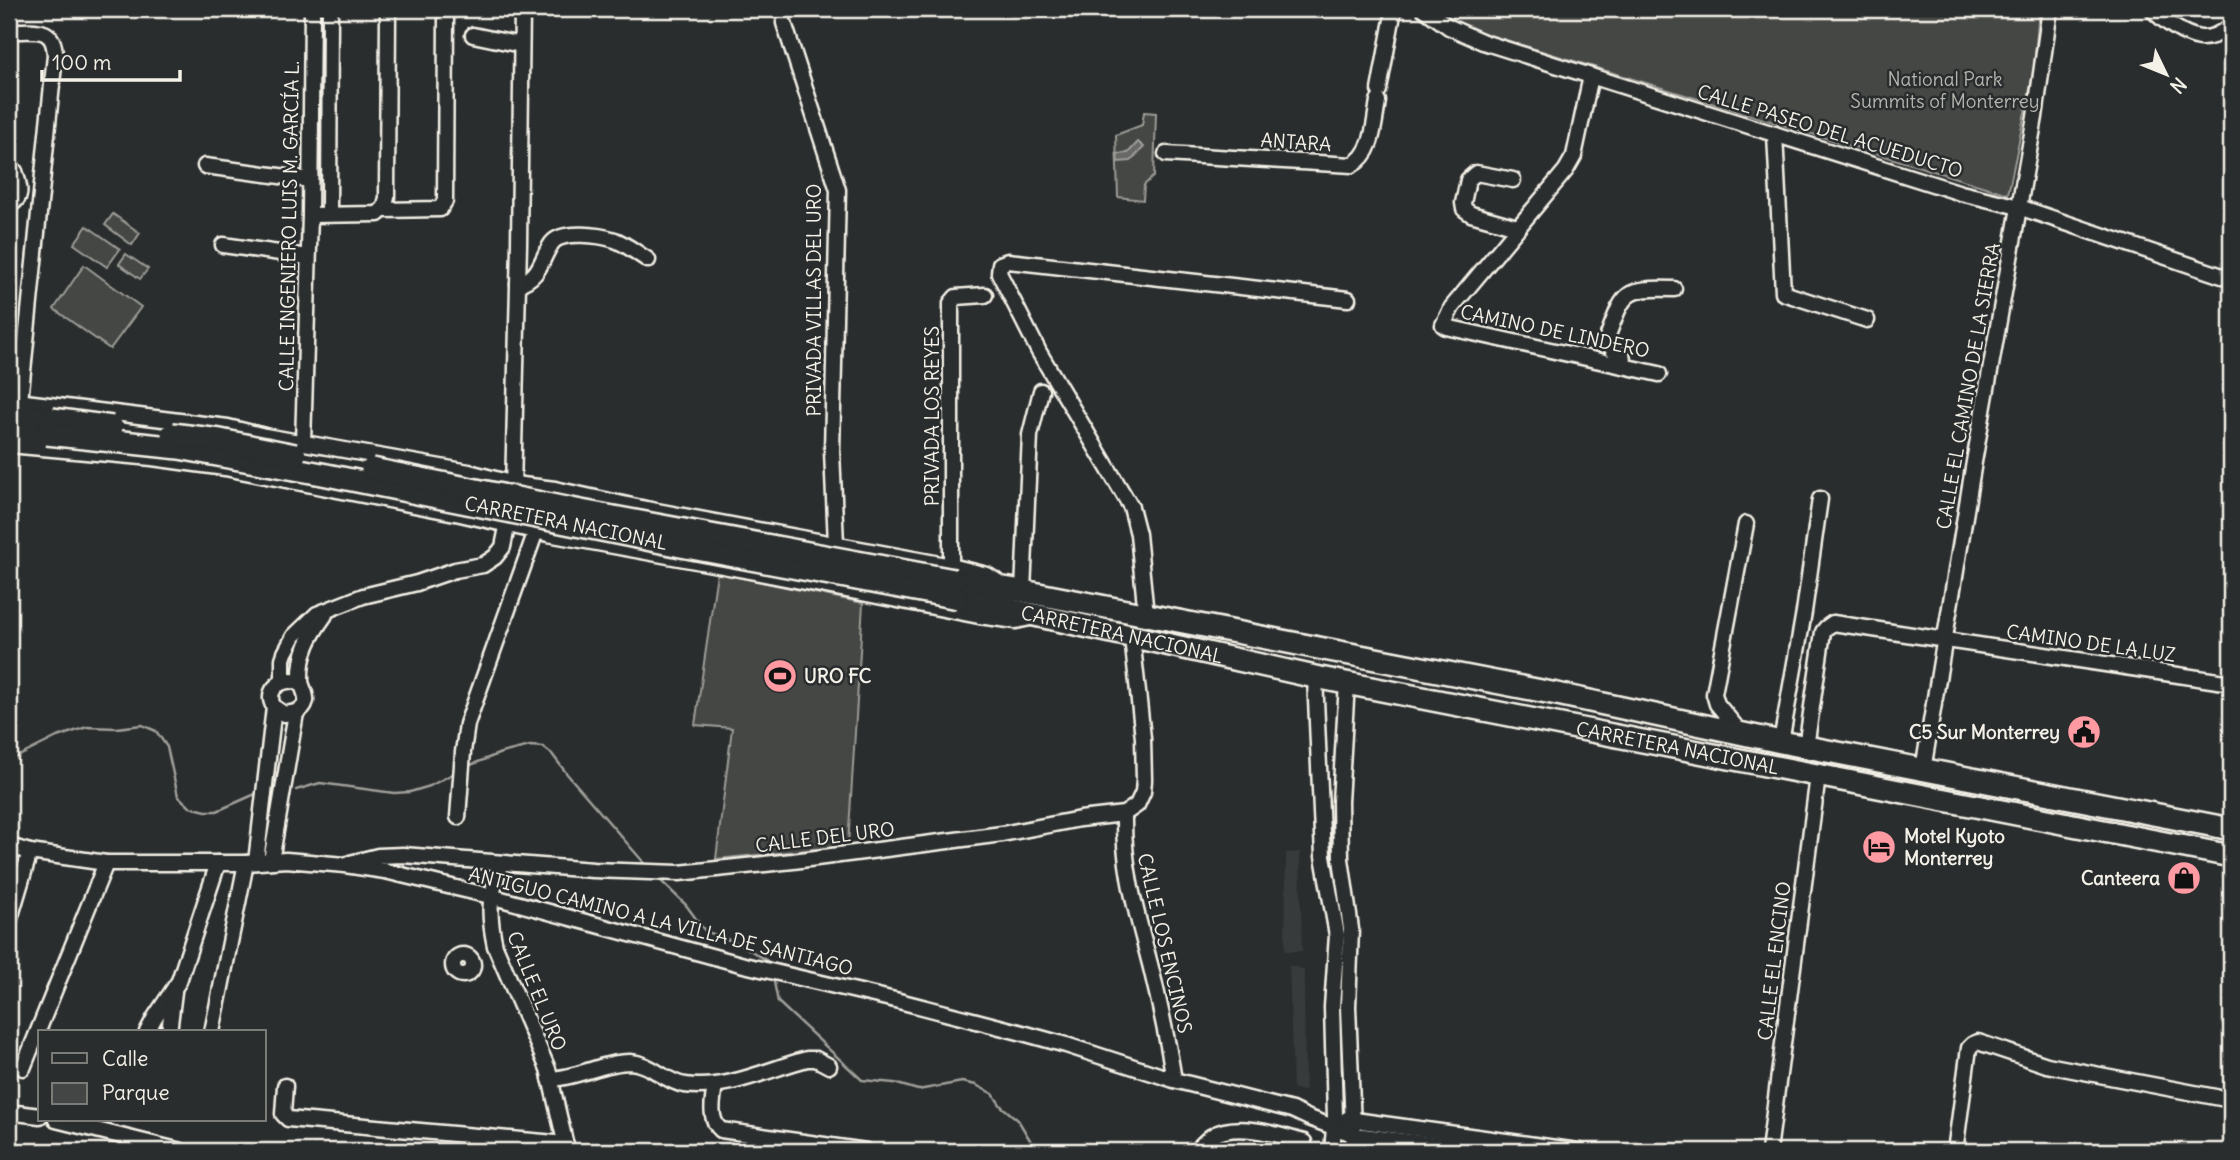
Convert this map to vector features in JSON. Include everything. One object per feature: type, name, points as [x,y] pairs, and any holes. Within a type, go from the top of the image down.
[{"type":"highway","name":"CARRETERA NACIONAL","points":[[12,405],[50,427]]},
{"type":"highway","name":"CARRETERA NACIONAL","points":[[9,432],[50,427],[322,474],[681,547],[1013,590],[1544,691],[1781,742],[2231,830]]},
{"type":"highway","name":"CARRETERA NACIONAL","points":[[954,581],[1039,616],[1132,638],[1315,677],[2231,856]]},
{"type":"street","name":"CALLE INGENIERO LUIS M. GARCÍA L.","points":[[303,443],[310,215],[312,9]]},
{"type":"street","points":[[329,214],[330,9]]},
{"type":"street","points":[[383,210],[387,198],[388,9]]},
{"type":"street","points":[[310,215],[440,209],[445,201],[444,9]]},
{"type":"street","points":[[283,681],[283,659],[294,636],[310,619],[363,596],[417,583],[455,570],[483,565],[503,547],[514,484],[522,9]]},
{"type":"street","name":"ANTARA","points":[[1166,153],[1352,165],[1359,161],[1369,147],[1394,9]]},
{"type":"street","name":"CALLE PASEO DEL ACUEDUCTO","points":[[1424,9],[1441,23],[1462,34],[1961,193],[2019,207],[2231,279]]},
{"type":"street","name":"CALLE EL CAMINO DE LA SIERRA","points":[[1923,770],[2035,117],[2050,9]]},
{"type":"street","points":[[2152,9],[2167,23],[2200,38],[2213,36],[2231,26]]},
{"type":"street","name":"PRIVADA VILLAS DEL URO","points":[[784,23],[838,190],[832,451],[836,544]]},
{"type":"street","points":[[9,31],[43,32],[51,36],[55,55],[12,405],[201,423],[470,472],[514,484],[555,489],[646,509],[836,544],[954,581]]},
{"type":"street","points":[[473,35],[521,46]]},
{"type":"street","points":[[1513,180],[1476,173],[1468,180],[1464,209],[1471,214],[1517,227],[1551,189],[1574,156],[1591,76]]},
{"type":"street","points":[[1775,134],[1783,293],[1867,320]]},
{"type":"street","points":[[205,166],[310,180]]},
{"type":"street","points":[[9,205],[18,200],[20,195],[15,171]]},
{"type":"street","name":"CAMINO DE LINDERO","points":[[1517,227],[1452,306],[1443,325],[1659,374]]},
{"type":"street","points":[[518,284],[529,280],[535,274],[551,245],[566,234],[617,241],[648,260]]},
{"type":"street","points":[[223,245],[308,257]]},
{"type":"street","points":[[1146,615],[1138,534],[1131,507],[1040,352],[999,273],[1000,264],[1007,261],[1348,299]]},
{"type":"street","points":[[1624,366],[1622,354],[1613,350],[1607,338],[1619,305],[1626,296],[1646,288],[1674,289]]},
{"type":"street","name":"PRIVADA LOS REYES","points":[[954,581],[951,303],[957,297],[985,295]]},
{"type":"street","points":[[1013,590],[1030,435],[1041,391]]},
{"type":"street","points":[[9,445],[152,458],[226,468],[508,526],[1003,620],[1016,621],[1039,616]]},
{"type":"street","points":[[460,514],[469,512],[481,501],[481,484],[470,472]]},
{"type":"street","points":[[458,817],[467,724],[542,532],[541,510],[555,489]]},
{"type":"street","points":[[1781,742],[1804,612],[1820,499]]},
{"type":"street","points":[[1741,733],[1717,704],[1714,694],[1746,524]]},
{"type":"street","points":[[300,684],[302,656],[307,643],[330,609]]},
{"type":"street","name":"CAMINO DE LA LUZ","points":[[1806,747],[1823,632],[1829,624],[1839,623],[2231,683]]},
{"type":"street","points":[[1124,814],[1137,805],[1143,792],[1144,780],[1143,738],[1132,638]]},
{"type":"street","points":[[1315,677],[1323,856],[1337,935],[1332,1007],[1332,1151]]},
{"type":"street","points":[[258,862],[274,707],[271,697],[275,687],[283,681],[300,684],[305,691],[306,700],[296,713],[284,714],[274,707]]},
{"type":"street","points":[[1347,683],[1340,802],[1341,859],[1351,929],[1348,1007],[1354,1151]]},
{"type":"street","points":[[213,1030],[296,713]]},
{"type":"street","name":"CALLE EL ENCINO","points":[[1769,1151],[1818,776]]},
{"type":"street","points":[[1319,800],[1340,802]]},
{"type":"street","name":"CALLE DEL URO","points":[[345,864],[378,856],[403,855],[593,870],[680,873],[1002,834],[1080,819],[1124,814]]},
{"type":"street","name":"CALLE LOS ENCINOS","points":[[1124,814],[1124,853],[1132,901],[1158,995],[1174,1080]]},
{"type":"street","name":"ANTIGUO CAMINO A LA VILLA DE SANTIAGO","points":[[9,846],[30,852],[106,863],[286,860],[345,864],[385,871],[490,895],[772,972],[895,1000],[1066,1045],[1174,1080],[1292,1110],[1310,1109],[1334,1122],[1354,1128],[1485,1151]]},
{"type":"street","points":[[9,922],[30,852]]},
{"type":"street","points":[[38,1030],[106,863]]},
{"type":"street","points":[[148,1030],[174,990],[192,947],[218,863]]},
{"type":"street","name":"CALLE EL URO","points":[[501,863],[490,895],[491,927],[498,956],[549,1074],[563,1145]]},
{"type":"street","points":[[473,966],[498,956]]},
{"type":"street","points":[[169,1030],[174,990]]},
{"type":"street","points":[[23,1068],[38,1031]]},
{"type":"street","points":[[1955,1151],[1969,1048],[1978,1042],[2047,1065],[2231,1100]]},
{"type":"street","points":[[549,1074],[580,1074],[629,1062],[648,1067],[682,1085],[715,1085],[807,1059],[816,1059],[829,1066]]},
{"type":"street","points":[[715,1085],[712,1115],[720,1130],[866,1151]]},
{"type":"street","points":[[285,1086],[283,1114],[288,1119],[563,1145]]},
{"type":"street","points":[[9,1112],[38,1116]]},
{"type":"street","points":[[64,1122],[181,1151]]},
{"type":"street","points":[[1354,1128],[1577,1151]]},
{"type":"street","points":[[1196,1151],[1213,1135],[1231,1129],[1266,1132],[1304,1142]]},
{"type":"shaded area","points":[[1138,142],[1144,147],[1131,161],[1118,162],[1117,154],[1128,153]]},
{"type":"shaded area","points":[[1300,852],[1302,951],[1285,951],[1286,853]]},
{"type":"shaded area","points":[[1289,965],[1304,970],[1305,1092],[1293,1088]]},
{"type":"green space","name":"National Park Summits of Monterrey","points":[[1414,9],[2039,9],[2034,69],[2008,194],[1490,35]]},
{"type":"green space","points":[[1144,112],[1156,113],[1154,176],[1144,185],[1143,200],[1118,197],[1116,135],[1142,125]]},
{"type":"green space","points":[[113,214],[140,233],[132,245],[105,225]]},
{"type":"green space","points":[[87,226],[120,249],[107,267],[74,244]]},
{"type":"green space","points":[[126,254],[148,269],[140,279],[119,264]]},
{"type":"green space","points":[[84,265],[141,307],[110,349],[54,309]]},
{"type":"green space","name":"URO FC","points":[[717,573],[863,603],[848,846],[716,859],[732,728],[695,725]]},
{"type":"waterway","points":[[9,761],[57,737],[87,727],[142,725],[156,731],[167,747],[178,796],[190,807],[217,811],[260,792]]},
{"type":"waterway","points":[[468,766],[501,753],[530,746],[543,747],[552,754],[646,865]]},
{"type":"waterway","points":[[296,790],[320,783],[394,793],[410,792],[430,786],[456,772]]},
{"type":"waterway","points":[[659,879],[686,905],[705,931],[740,944],[769,962],[770,967]]},
{"type":"waterway","points":[[773,977],[778,1002],[862,1080],[894,1083],[918,1090],[962,1082],[976,1085],[993,1094],[1001,1106],[1018,1120],[1033,1145],[1047,1151]]},
{"type":"place","name":"URO FC","points":[[780,676]]},
{"type":"place","name":"C5 Sur Monterrey","points":[[2084,732]]},
{"type":"place","name":"Motel Kyoto Monterrey","points":[[1879,847]]},
{"type":"place","name":"Canteera","points":[[2184,878]]}]
